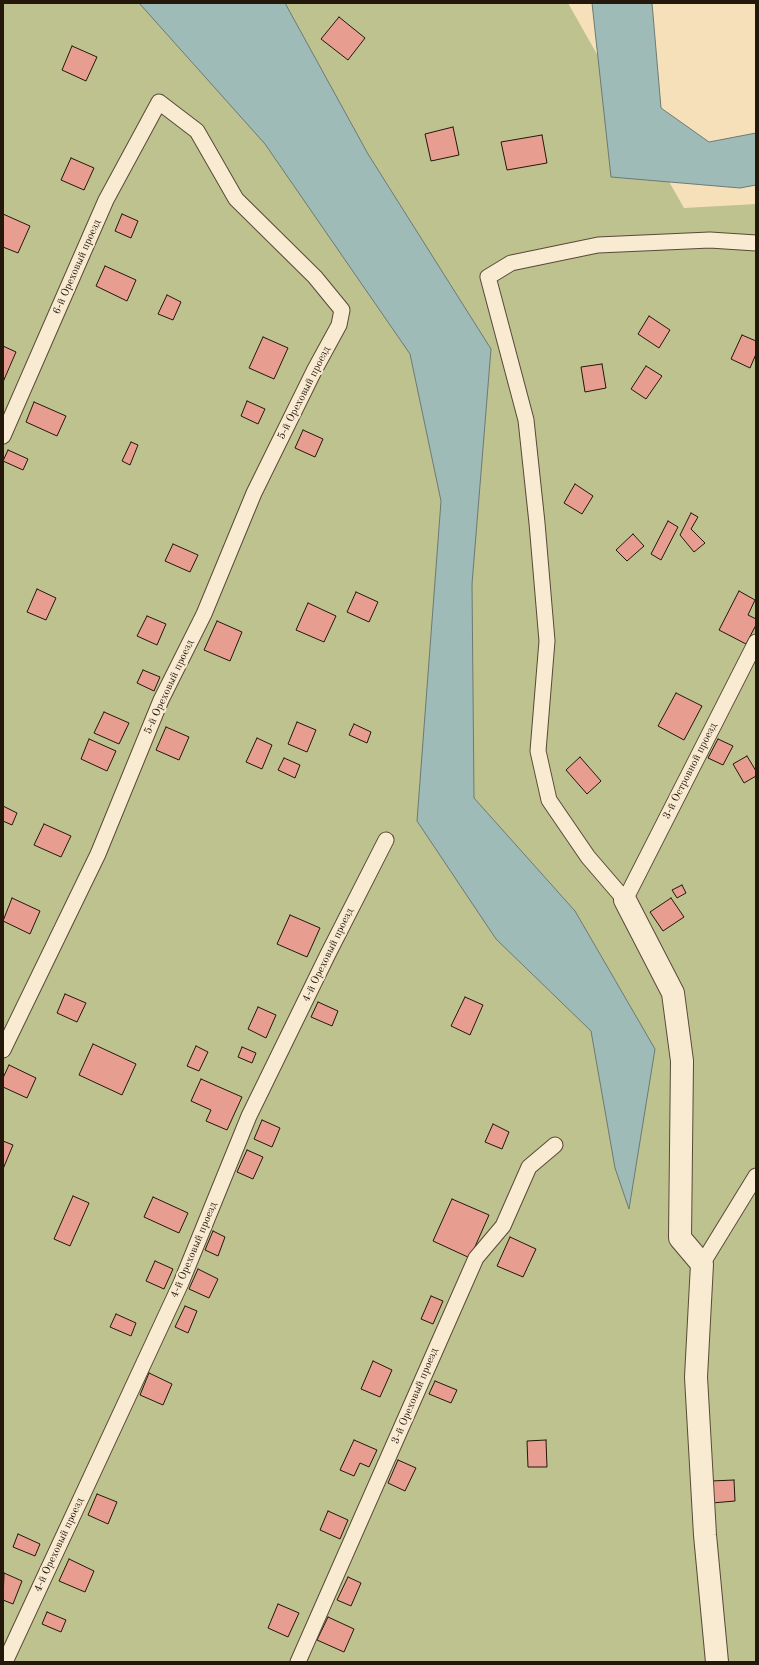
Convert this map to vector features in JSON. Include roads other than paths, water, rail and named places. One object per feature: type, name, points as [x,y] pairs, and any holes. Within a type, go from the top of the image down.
[{"type":"street","points":[[625,900],[673,993],[682,1061],[680,1238],[702,1264],[696,1377],[705,1535],[717,1662]]},
{"type":"lane","name":"5-й Ореховый проезд","points":[[3,1050],[98,854],[161,700],[204,614],[254,493],[315,369],[339,325],[342,310],[315,277],[236,199],[197,131],[159,102]]},
{"type":"lane","name":"6-й Ореховый проезд","points":[[3,436],[106,200],[159,102]]},
{"type":"lane","points":[[625,900],[584,851],[549,800],[538,751],[547,640],[526,420],[488,277],[510,263],[598,245],[710,240],[756,243]]},
{"type":"lane","name":"3-й Островной проезд","points":[[625,900],[756,642]]},
{"type":"lane","name":"4-й Ореховый проезд","points":[[5,1662],[181,1283],[249,1116],[328,954],[386,840]]},
{"type":"lane","name":"3-й Ореховый проезд","points":[[298,1662],[476,1258],[503,1226],[529,1168],[555,1145]]},
{"type":"lane","points":[[702,1264],[756,1176]]},
{"type":"water","points":[[139,3],[285,3],[368,154],[491,349],[472,584],[474,798],[575,911],[655,1049],[629,1209],[615,1168],[591,1031],[496,939],[417,821],[441,501],[410,354],[265,144]]},
{"type":"water","points":[[592,3],[652,3],[661,108],[709,142],[756,133],[756,185],[740,188],[611,177]]}]
